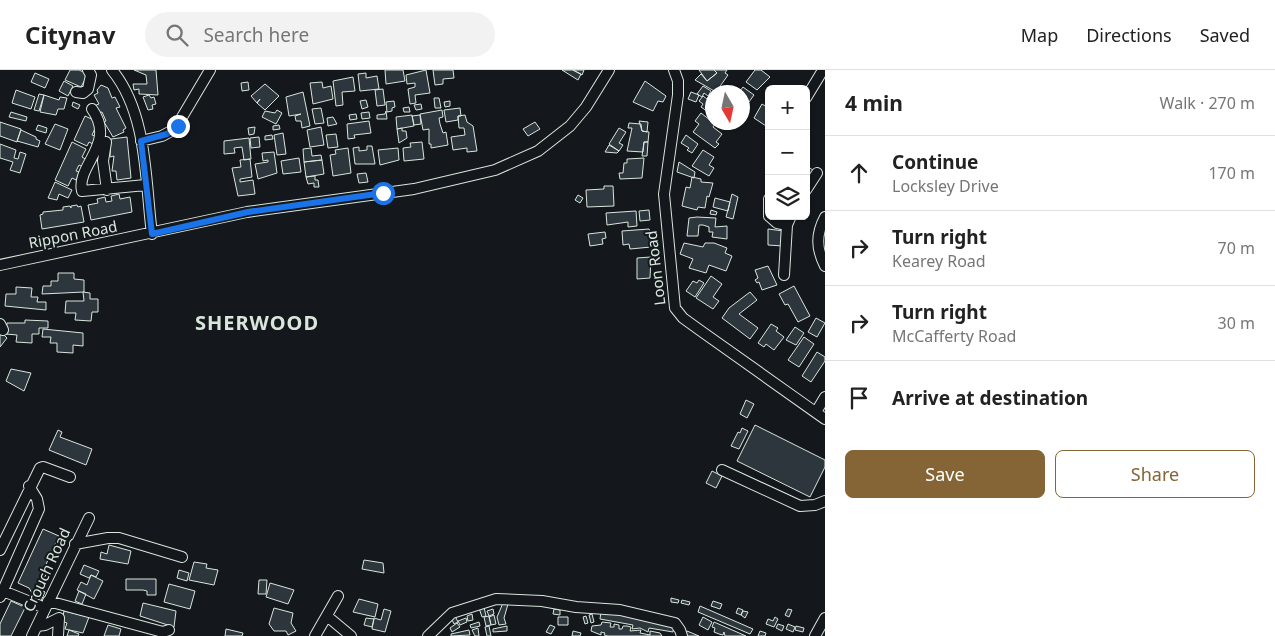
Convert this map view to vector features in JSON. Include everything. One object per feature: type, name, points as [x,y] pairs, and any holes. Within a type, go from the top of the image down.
[{"type":"street","points":[[76,92],[86,91],[91,78],[88,70]]},
{"type":"street","points":[[112,70],[121,82],[131,102],[141,141],[152,234]]},
{"type":"street","points":[[141,141],[162,136],[175,129],[210,70]]},
{"type":"street","name":"Rippon Road","points":[[0,265],[248,212],[414,189],[495,170],[538,151],[570,126],[586,107],[609,70]]},
{"type":"street","name":"Loon Road","points":[[674,70],[678,81],[678,95],[664,194],[675,308],[683,318],[701,332],[825,419]]},
{"type":"street","points":[[810,91],[823,70]]},
{"type":"street","points":[[92,110],[100,124],[98,142],[81,188],[84,192],[146,185]]},
{"type":"street","points":[[106,142],[103,161],[107,190]]},
{"type":"street","points":[[810,184],[817,173]]},
{"type":"street","points":[[825,217],[817,239],[820,256],[825,266]]},
{"type":"street","points":[[774,220],[777,223],[789,221],[784,275]]},
{"type":"street","points":[[816,412],[825,397]]},
{"type":"street","points":[[0,550],[29,486],[42,467],[70,477]]},
{"type":"street","points":[[722,470],[800,506],[825,502]]},
{"type":"street","points":[[29,486],[38,499],[39,509],[2,594],[163,632],[169,630]]},
{"type":"street","name":"Crouch Road","points":[[32,636],[89,518]]},
{"type":"street","points":[[75,544],[119,538],[182,558]]},
{"type":"street","points":[[315,636],[338,596]]},
{"type":"street","points":[[428,636],[444,618],[452,613],[486,601],[506,599],[620,610],[675,623],[682,636]]},
{"type":"street","points":[[327,616],[351,636]]},
{"type":"street","points":[[37,626],[45,625],[59,618],[58,636]]},
{"type":"street","points":[[815,636],[825,618]]},
{"type":"building","points":[[70,70],[79,70],[88,74],[81,87],[65,80]]},
{"type":"building","points":[[134,70],[156,70],[158,95],[139,94],[139,89],[134,90],[133,84],[147,84],[146,75]]},
{"type":"building","points":[[385,70],[403,70],[405,81],[386,84]]},
{"type":"building","points":[[426,70],[430,93],[415,95],[416,103],[410,104],[408,89],[415,87],[415,83],[407,84],[406,75]]},
{"type":"building","points":[[433,70],[453,70],[454,78],[443,79],[443,84],[435,85]]},
{"type":"building","points":[[562,70],[573,70],[581,74],[578,80]]},
{"type":"building","points":[[573,70],[584,70],[582,75]]},
{"type":"building","points":[[699,70],[714,70],[717,73],[707,81]]},
{"type":"building","points":[[714,70],[727,70],[725,73],[728,75],[721,85],[705,86],[695,80],[701,74],[707,81],[717,73]]},
{"type":"building","points":[[755,70],[761,70],[770,77],[757,90],[746,82]]},
{"type":"building","points":[[35,73],[49,79],[45,88],[31,82]]},
{"type":"building","points":[[366,73],[366,78],[377,76],[379,89],[360,91],[358,74]]},
{"type":"building","points":[[353,77],[355,91],[342,92],[343,105],[336,106],[333,81]]},
{"type":"building","points":[[64,81],[73,86],[68,96],[59,91]]},
{"type":"building","points":[[645,81],[666,96],[663,102],[658,101],[653,111],[633,102]]},
{"type":"building","points":[[248,82],[249,90],[242,91],[241,83]]},
{"type":"building","points":[[322,82],[323,88],[331,86],[333,99],[313,104],[310,83]]},
{"type":"building","points":[[265,84],[279,96],[265,110],[251,96]]},
{"type":"building","points":[[101,85],[108,88],[112,98],[115,97],[120,107],[116,108],[126,128],[123,130],[124,132],[113,137],[104,122],[106,121],[102,112],[98,113],[94,106],[99,104],[94,95],[98,93],[97,90]]},
{"type":"building","points":[[703,86],[705,87],[705,94],[702,97],[697,94]]},
{"type":"building","points":[[383,89],[385,105],[377,106],[375,90]]},
{"type":"building","points":[[16,90],[35,97],[31,109],[12,103]]},
{"type":"building","points":[[303,92],[310,126],[302,128],[301,121],[296,121],[295,116],[301,114],[289,116],[286,97]]},
{"type":"building","points":[[691,92],[699,95],[696,102],[688,99]]},
{"type":"building","points":[[750,92],[754,95],[750,100]]},
{"type":"building","points":[[39,94],[44,95],[39,111],[34,110]]},
{"type":"building","points":[[44,95],[59,100],[60,97],[67,98],[64,109],[58,109],[56,115],[40,112]]},
{"type":"building","points":[[149,95],[151,98],[154,97],[156,104],[152,105],[153,109],[148,110],[143,97]]},
{"type":"building","points":[[703,96],[705,98],[705,110],[701,107],[703,104],[699,101]]},
{"type":"building","points":[[434,98],[439,98],[441,108],[435,108]]},
{"type":"building","points":[[366,100],[368,107],[362,109],[360,101]]},
{"type":"building","points":[[394,101],[395,107],[392,108],[392,111],[387,112],[386,102]]},
{"type":"building","points":[[450,101],[450,106],[445,107],[444,102]]},
{"type":"building","points":[[73,102],[80,105],[78,109],[72,106]]},
{"type":"building","points":[[421,104],[422,109],[416,110],[414,105]]},
{"type":"building","points":[[762,104],[765,106],[765,125],[754,118]]},
{"type":"building","points":[[409,107],[410,112],[404,112],[403,108]]},
{"type":"building","points":[[321,108],[324,123],[315,124],[312,109]]},
{"type":"building","points":[[460,108],[461,116],[458,116],[458,120],[446,122],[444,110]]},
{"type":"building","points":[[277,110],[282,113],[276,124],[262,117],[265,111],[275,113]]},
{"type":"building","points":[[442,110],[443,117],[439,118],[440,124],[443,133],[446,132],[448,145],[431,148],[431,144],[429,144],[429,129],[423,130],[420,114]]},
{"type":"building","points":[[386,111],[387,119],[377,119],[377,115],[385,114]]},
{"type":"building","points":[[11,112],[27,117],[26,121],[9,117]]},
{"type":"building","points":[[369,112],[370,118],[362,119],[361,113]]},
{"type":"building","points":[[701,113],[705,116],[705,130],[717,130],[722,134],[716,142],[719,144],[715,148],[693,132],[699,124],[695,121]]},
{"type":"building","points":[[356,114],[357,119],[350,120],[349,115]]},
{"type":"building","points":[[412,115],[414,126],[397,129],[396,117]]},
{"type":"building","points":[[420,115],[421,124],[414,125],[412,116]]},
{"type":"building","points":[[465,115],[467,122],[473,126],[477,151],[467,152],[467,148],[453,150],[451,137],[465,135],[464,128],[459,128],[458,116]]},
{"type":"building","points":[[85,116],[98,122],[92,135],[97,137],[93,144],[89,142],[87,146],[74,140]]},
{"type":"building","points":[[333,117],[337,124],[328,126],[327,118]]},
{"type":"building","points":[[369,121],[371,133],[354,135],[355,138],[348,139],[347,124]]},
{"type":"building","points":[[639,121],[648,122],[647,132],[642,131]]},
{"type":"building","points":[[0,122],[21,129],[17,142],[0,136]]},
{"type":"building","points":[[535,122],[540,129],[528,136],[523,129]]},
{"type":"building","points":[[629,123],[641,124],[642,131],[649,132],[648,142],[644,142],[643,152],[627,151],[632,128],[628,128]]},
{"type":"building","points":[[55,124],[68,129],[60,150],[45,144]]},
{"type":"building","points":[[38,125],[47,128],[46,133],[36,130]]},
{"type":"building","points":[[279,125],[280,129],[273,130],[273,126]]},
{"type":"building","points":[[255,127],[254,134],[249,135],[248,128]]},
{"type":"building","points":[[321,127],[324,145],[310,147],[307,130]]},
{"type":"building","points":[[402,128],[402,131],[406,131],[407,138],[399,143],[397,129]]},
{"type":"building","points":[[619,128],[626,132],[619,143],[623,145],[619,151],[609,144]]},
{"type":"building","points":[[21,130],[40,141],[38,147],[17,141]]},
{"type":"building","points":[[283,133],[286,154],[277,155],[274,135]]},
{"type":"building","points":[[336,134],[338,147],[328,148],[326,135]]},
{"type":"building","points":[[272,135],[273,139],[265,140],[265,136]]},
{"type":"building","points":[[686,135],[698,144],[692,153],[687,150],[689,148],[681,143]]},
{"type":"building","points":[[127,137],[131,178],[117,180],[116,171],[112,171],[114,156],[110,157],[111,139]]},
{"type":"building","points":[[259,137],[260,147],[251,148],[250,138]]},
{"type":"building","points":[[249,138],[251,159],[244,160],[242,147],[234,148],[235,153],[224,154],[224,141]]},
{"type":"building","points":[[72,142],[86,149],[82,157],[87,160],[83,167],[79,165],[76,171],[80,172],[76,180],[72,178],[68,186],[55,180]]},
{"type":"building","points":[[422,142],[424,159],[404,161],[403,148],[411,147],[410,143]]},
{"type":"building","points":[[644,142],[648,142],[647,156],[642,156]]},
{"type":"building","points":[[0,144],[16,150],[14,158],[18,159],[20,152],[26,154],[20,173],[10,170],[13,162],[0,158]]},
{"type":"building","points":[[609,145],[619,151],[617,153],[605,152]]},
{"type":"building","points":[[367,146],[372,146],[375,164],[355,164],[353,148],[359,147],[359,151],[367,150]]},
{"type":"building","points":[[311,148],[312,156],[321,155],[322,160],[304,162],[303,149]]},
{"type":"building","points":[[348,148],[351,173],[333,176],[330,155],[336,154],[335,150]]},
{"type":"building","points":[[398,148],[399,160],[380,165],[378,150]]},
{"type":"building","points":[[703,150],[714,157],[709,165],[714,168],[709,176],[692,166]]},
{"type":"building","points":[[274,152],[277,173],[258,179],[255,164],[268,162],[268,160],[263,161],[262,153]]},
{"type":"building","points":[[299,158],[301,172],[283,174],[281,161]]},
{"type":"building","points":[[644,158],[642,178],[620,179],[619,173],[623,173],[624,163],[627,163],[627,159]]},
{"type":"building","points":[[250,159],[252,177],[240,179],[240,182],[253,180],[255,194],[238,196],[232,168],[241,167],[240,160]]},
{"type":"building","points":[[322,160],[324,174],[306,177],[304,162]]},
{"type":"building","points":[[679,162],[695,172],[694,178],[677,172]]},
{"type":"building","points":[[810,168],[814,171],[810,176]]},
{"type":"building","points":[[366,173],[368,182],[359,183],[357,174]]},
{"type":"building","points":[[315,176],[319,187],[314,187],[314,183],[308,184],[306,177]]},
{"type":"building","points":[[692,177],[701,179],[701,182],[713,183],[709,197],[707,196],[705,208],[698,207],[697,210],[682,206],[686,187],[690,188]]},
{"type":"building","points":[[55,182],[72,190],[68,198],[59,194],[57,200],[48,198]]},
{"type":"building","points":[[604,186],[613,186],[614,206],[587,207],[586,190],[604,189]]},
{"type":"building","points":[[119,194],[120,199],[130,197],[132,212],[91,220],[88,205],[98,203],[97,199],[105,197],[106,202],[112,201],[111,196]]},
{"type":"building","points":[[732,194],[738,197],[733,219],[726,217]]},
{"type":"building","points":[[578,195],[583,198],[580,203],[575,200]]},
{"type":"building","points":[[715,198],[730,202],[728,211],[713,207]]},
{"type":"building","points":[[77,205],[78,207],[81,206],[84,222],[42,229],[40,215],[43,212],[63,210],[63,207],[70,206],[71,208],[71,206]]},
{"type":"building","points":[[649,210],[650,220],[640,221],[639,211]]},
{"type":"building","points":[[711,210],[717,212],[716,215],[710,214]]},
{"type":"building","points":[[636,211],[637,226],[628,227],[628,222],[607,225],[606,213]]},
{"type":"building","points":[[689,218],[716,218],[715,227],[727,226],[727,239],[712,237],[713,232],[709,232],[709,227],[703,225],[699,225],[698,236],[687,236]]},
{"type":"building","points":[[649,229],[653,238],[651,247],[630,249],[629,244],[623,245],[622,231]]},
{"type":"building","points":[[768,229],[784,231],[783,246],[768,245]]},
{"type":"building","points":[[605,232],[606,238],[602,239],[603,244],[590,246],[588,234]]},
{"type":"building","points":[[684,243],[703,247],[705,243],[714,243],[727,248],[725,253],[732,256],[726,271],[709,265],[706,273],[689,268],[693,259],[680,254]]},
{"type":"building","points":[[651,257],[650,278],[637,279],[637,258]]},
{"type":"building","points":[[768,266],[777,285],[762,290],[759,282],[757,283],[755,280],[758,278],[755,270]]},
{"type":"building","points":[[58,273],[74,273],[74,279],[84,280],[84,292],[42,294],[43,286],[51,286],[51,281],[58,281]]},
{"type":"building","points":[[711,276],[722,284],[713,297],[719,301],[713,309],[696,298]]},
{"type":"building","points":[[699,280],[704,283],[695,297],[686,291],[693,281],[697,283]]},
{"type":"building","points":[[794,286],[810,316],[798,322],[788,304],[785,305],[779,294]]},
{"type":"building","points":[[16,287],[32,288],[31,297],[38,297],[37,302],[46,302],[46,310],[5,306],[6,294],[16,294]]},
{"type":"building","points":[[83,292],[90,293],[90,299],[98,299],[98,312],[92,312],[91,321],[75,320],[76,313],[65,313],[66,301],[84,301]]},
{"type":"building","points":[[750,292],[757,300],[739,314],[758,328],[750,339],[722,318],[729,308]]},
{"type":"building","points":[[816,318],[825,323],[817,337],[808,332]]},
{"type":"building","points":[[25,320],[48,321],[48,328],[39,328],[39,334],[32,334],[32,343],[16,342],[17,335],[6,334],[7,323],[25,323]]},
{"type":"building","points":[[771,324],[778,328],[776,331],[784,337],[774,350],[766,344],[764,347],[758,343]]},
{"type":"building","points":[[795,327],[804,333],[796,345],[786,340]]},
{"type":"building","points":[[43,329],[83,333],[83,346],[73,345],[73,353],[57,352],[57,343],[50,343],[51,337],[42,337]]},
{"type":"building","points":[[0,331],[7,338],[0,347]]},
{"type":"building","points":[[804,337],[814,344],[799,367],[788,360]]},
{"type":"building","points":[[817,352],[825,357],[825,361],[811,382],[802,376]]},
{"type":"building","points":[[11,369],[31,373],[24,391],[6,381]]},
{"type":"building","points":[[746,400],[754,404],[747,418],[740,414]]},
{"type":"building","points":[[755,425],[825,460],[825,467],[810,497],[737,461]]},
{"type":"building","points":[[742,428],[748,431],[739,449],[731,446]]},
{"type":"building","points":[[58,430],[62,432],[60,437],[92,449],[86,465],[49,450]]},
{"type":"building","points":[[712,471],[722,476],[716,488],[706,483]]},
{"type":"building","points":[[43,529],[59,536],[43,571],[47,573],[38,588],[45,592],[41,601],[35,598],[29,588],[18,583]]},
{"type":"building","points":[[109,545],[131,551],[128,564],[100,559],[101,552],[107,554]]},
{"type":"building","points":[[364,560],[383,563],[384,573],[362,569]]},
{"type":"building","points":[[194,562],[207,564],[206,568],[218,570],[214,585],[189,580]]},
{"type":"building","points":[[84,565],[99,571],[96,577],[91,575],[89,578],[80,574]]},
{"type":"building","points":[[179,570],[189,573],[187,581],[177,578]]},
{"type":"building","points":[[91,575],[103,581],[94,599],[77,590],[81,582],[87,585]]},
{"type":"building","points":[[126,579],[156,579],[156,595],[147,595],[147,591],[143,590],[126,590]]},
{"type":"building","points":[[259,580],[267,580],[266,594],[258,594]]},
{"type":"building","points":[[270,583],[294,590],[288,604],[266,597]]},
{"type":"building","points":[[169,584],[195,591],[190,609],[164,602]]},
{"type":"building","points":[[79,591],[86,594],[82,604],[75,601]]},
{"type":"building","points":[[671,598],[679,600],[678,603],[671,602]]},
{"type":"building","points":[[359,599],[378,604],[375,617],[353,612]]},
{"type":"building","points":[[682,600],[690,602],[689,605],[681,603]]},
{"type":"building","points":[[11,601],[22,606],[24,603],[27,604],[11,636],[0,636],[0,624]]},
{"type":"building","points":[[713,601],[722,604],[720,609],[711,606]]},
{"type":"building","points":[[143,603],[176,611],[174,627],[140,616]]},
{"type":"building","points":[[503,603],[508,604],[504,618],[506,624],[499,625],[497,617]]},
{"type":"building","points":[[700,606],[753,629],[750,634],[698,612]]},
{"type":"building","points":[[484,607],[486,616],[482,617],[479,608]]},
{"type":"building","points":[[274,608],[293,613],[291,623],[296,631],[288,635],[286,631],[274,631],[269,624]]},
{"type":"building","points":[[738,608],[743,610],[741,615],[736,613]]},
{"type":"building","points":[[384,609],[391,611],[385,632],[372,629],[374,618],[381,620]]},
{"type":"building","points":[[493,609],[494,614],[489,616],[487,611]]},
{"type":"building","points":[[554,609],[560,610],[560,615],[553,614]]},
{"type":"building","points":[[788,609],[792,610],[789,617],[785,615]]},
{"type":"building","points":[[64,611],[89,617],[83,633],[65,629],[67,623],[62,621]]},
{"type":"building","points":[[601,611],[674,625],[673,632],[649,628],[648,632],[640,628],[632,629],[633,625],[600,619]]},
{"type":"building","points":[[743,611],[748,612],[745,618],[741,615]]},
{"type":"building","points":[[472,614],[473,620],[468,621],[467,616]]},
{"type":"building","points":[[592,614],[594,622],[591,623],[589,615]]},
{"type":"building","points":[[494,615],[496,624],[491,625],[489,617]]},
{"type":"building","points":[[455,616],[458,622],[454,624],[451,618]]},
{"type":"building","points":[[489,616],[491,625],[486,626],[484,617]]},
{"type":"building","points":[[586,616],[588,623],[585,624],[583,617]]},
{"type":"building","points":[[558,617],[568,617],[568,625],[558,625]]},
{"type":"building","points":[[703,617],[712,622],[708,630],[699,625]]},
{"type":"building","points":[[775,617],[778,619],[774,627],[766,624],[768,619],[773,621]]},
{"type":"building","points":[[366,618],[374,619],[372,627],[364,625]]},
{"type":"building","points":[[466,618],[467,622],[460,625],[458,621]]},
{"type":"building","points":[[479,622],[480,626],[471,628],[470,625]]},
{"type":"building","points":[[602,622],[611,623],[610,627],[614,627],[614,624],[619,625],[619,629],[627,626],[631,627],[630,631],[641,630],[640,633],[650,635],[650,631],[660,633],[662,636],[608,636],[604,635],[605,633],[601,632],[601,635],[591,631],[592,626],[601,625]]},
{"type":"building","points":[[714,622],[746,636],[725,636],[724,632],[723,635],[714,632],[715,628],[712,627]]},
{"type":"building","points":[[457,623],[460,627],[452,632],[450,628]]},
{"type":"building","points":[[778,624],[784,626],[782,631],[776,628]]},
{"type":"building","points":[[788,624],[795,627],[793,632],[786,629]]},
{"type":"building","points":[[108,625],[121,629],[119,636],[104,636]]},
{"type":"building","points":[[550,625],[555,627],[551,634],[546,632]]},
{"type":"building","points":[[489,626],[491,636],[487,636],[485,627]]},
{"type":"building","points":[[507,626],[507,631],[493,632],[493,629]]},
{"type":"building","points":[[796,626],[804,628],[803,632],[795,630]]},
{"type":"building","points":[[478,628],[479,636],[475,636],[472,630]]},
{"type":"building","points":[[226,629],[243,633],[242,636],[225,636]]},
{"type":"building","points":[[69,630],[79,634],[78,636],[67,636]]},
{"type":"building","points":[[469,630],[470,635],[451,636],[451,634]]},
{"type":"building","points":[[573,631],[581,633],[580,636],[572,636]]},
{"type":"building","points":[[687,631],[699,636],[685,636]]},
{"type":"building","points":[[760,631],[766,633],[765,636],[758,636]]},
{"type":"district","name":"SHERWOOD","points":[[257,323]]},
{"type":"route","points":[[178,126],[167,134],[141,141],[152,234],[248,212],[383,193]]}]
